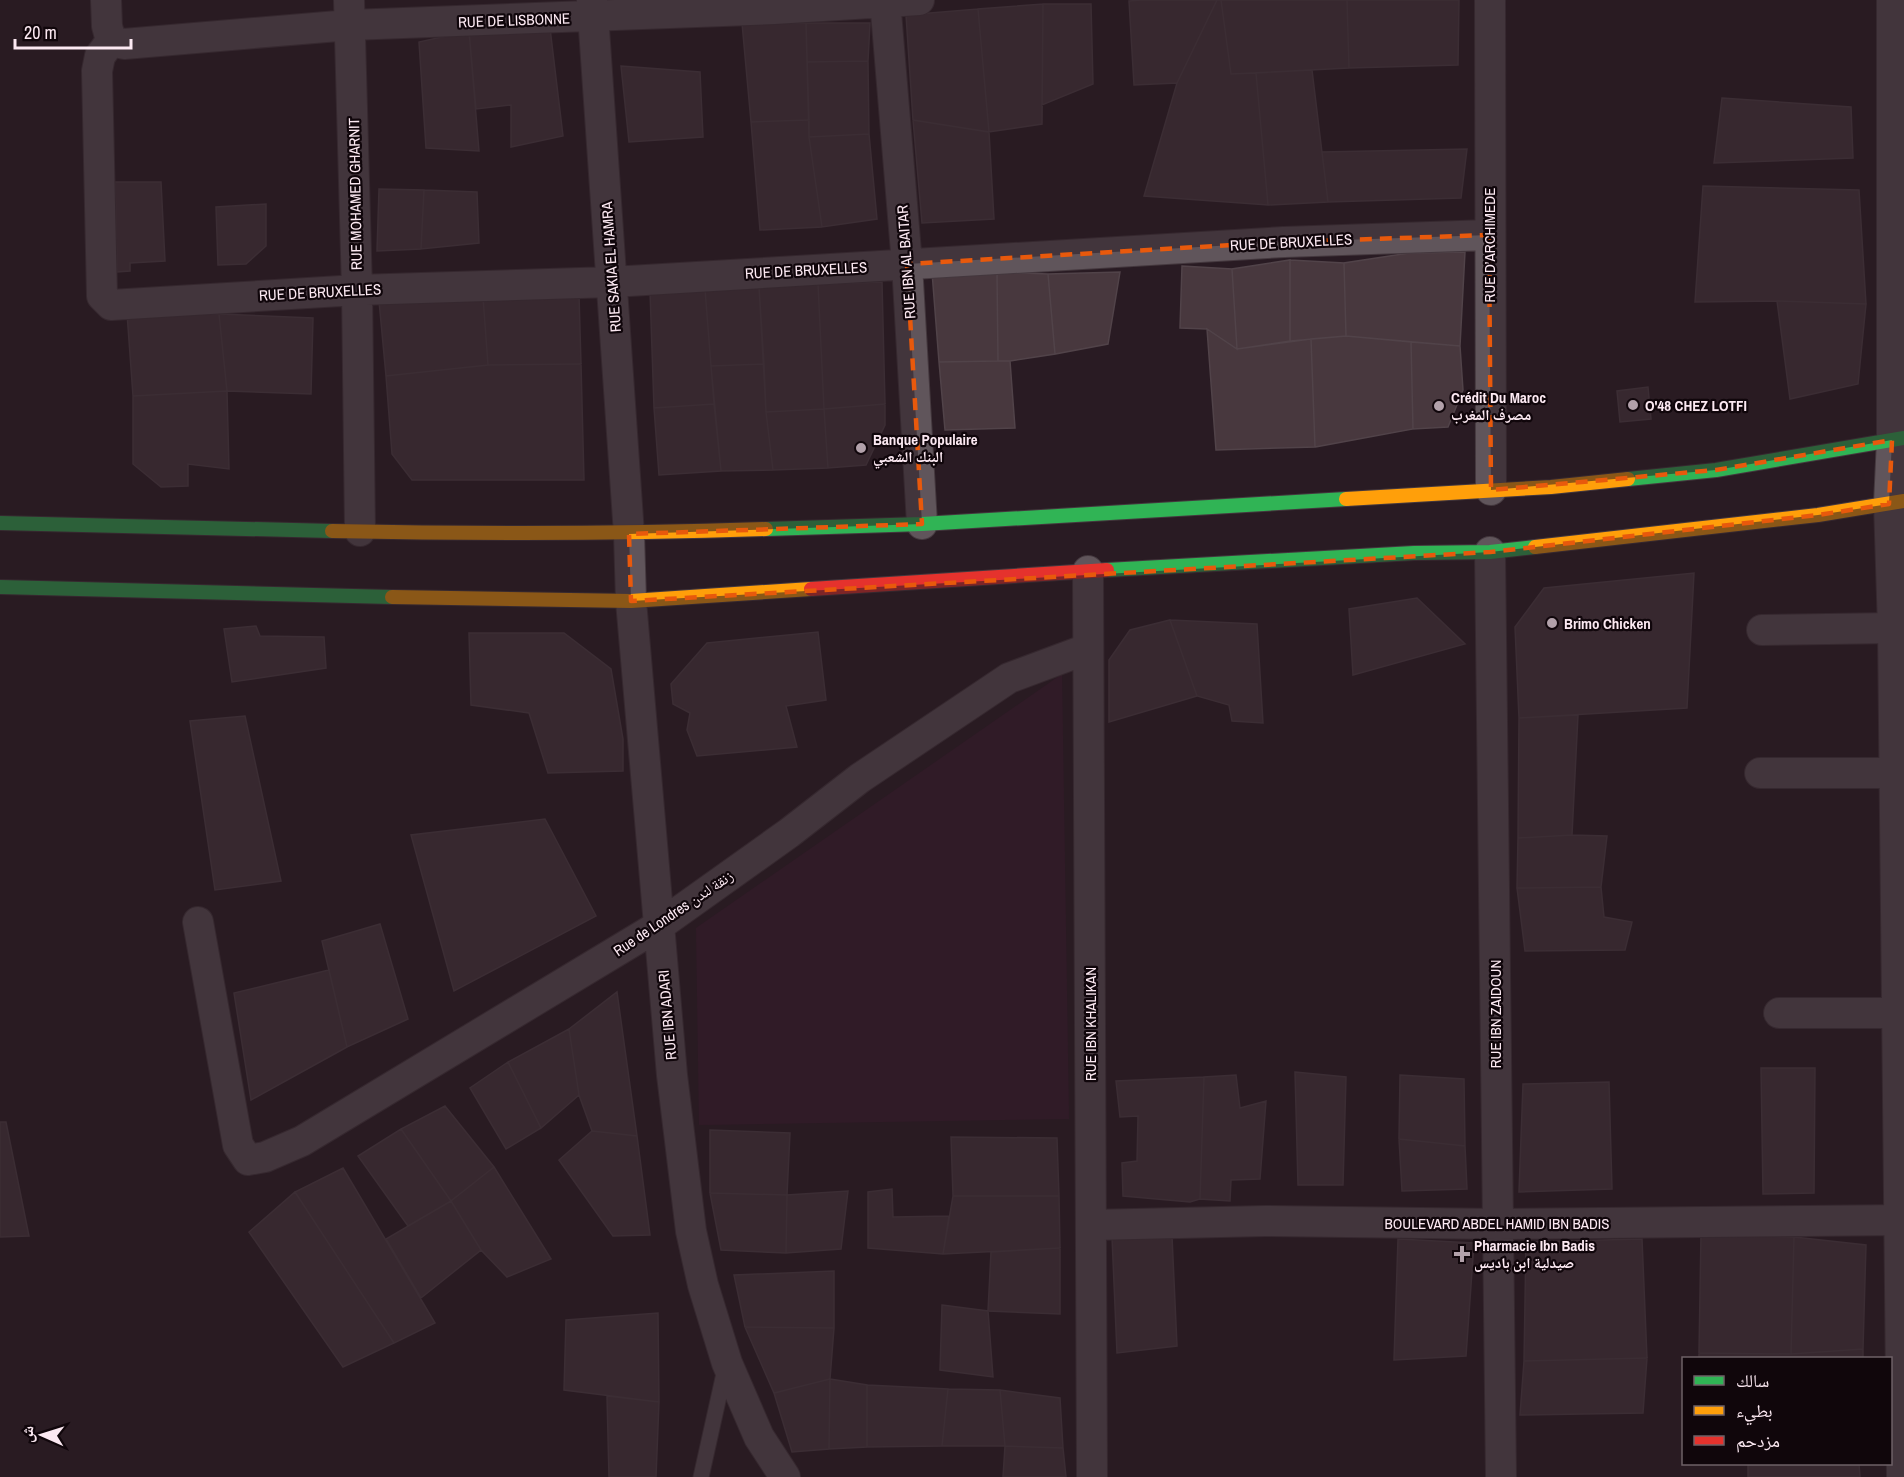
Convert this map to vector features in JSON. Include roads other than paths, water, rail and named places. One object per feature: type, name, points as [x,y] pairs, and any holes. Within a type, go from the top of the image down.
[{"type":"main road","points":[[0,523],[473,534],[629,534],[922,524],[1551,487],[1716,470],[1898,439]]},
{"type":"main road","points":[[0,587],[631,601],[1088,571],[1414,553],[1490,552],[1818,515],[1897,503]]},
{"type":"street","points":[[106,0],[107,26],[111,41]]},
{"type":"street","name":"RUE DE LISBONNE","points":[[111,41],[124,44],[350,13],[593,8],[763,9],[919,0]]},
{"type":"street","name":"RUE D’ARCHIMEDE","points":[[1490,0],[1491,490]]},
{"type":"street","points":[[1893,0],[1898,439],[1893,628],[1902,1477]]},
{"type":"street","name":"RUE IBN AL BAITAR","points":[[885,1],[907,264],[922,524]]},
{"type":"street","name":"RUE SAKIA EL HAMRA","points":[[593,8],[629,534]]},
{"type":"street","name":"RUE MOHAMED GHARNIT","points":[[350,13],[360,531]]},
{"type":"street","name":"RUE DE BRUXELLES","points":[[111,41],[100,56],[97,71],[102,296],[111,305],[357,290],[612,282],[1284,242],[1489,235]]},
{"type":"street","name":"RUE IBN ADARI","points":[[629,534],[631,601],[673,1086],[691,1231],[703,1285],[727,1363],[759,1437],[785,1477]]},
{"type":"street","name":"RUE IBN ZAIDOUN","points":[[1490,552],[1501,1477]]},
{"type":"street","name":"RUE IBN KHALIKAN","points":[[1088,571],[1092,1477]]},
{"type":"street","points":[[1762,630],[1893,628]]},
{"type":"street","name":"Rue de Londres زنقة لندن","points":[[198,922],[238,1145],[248,1160],[265,1157],[302,1141],[660,925],[789,833],[860,778],[1009,678],[1088,649]]},
{"type":"street","points":[[1760,773],[1894,773]]},
{"type":"street","points":[[1779,1013],[1896,1013]]},
{"type":"street","name":"BOULEVARD ABDEL HAMID IBN BADIS","points":[[1090,1225],[1265,1221],[1497,1224],[1901,1220]]},
{"type":"lane","points":[[700,1477],[727,1363]]},
{"type":"place","name":"O'48 CHEZ LOTFI","points":[[1633,405]]},
{"type":"place","name":"Crédit Du Maroc مصرف المغرب","points":[[1439,406]]},
{"type":"place","name":"Banque Populaire البنك الشعبي","points":[[861,448]]},
{"type":"place","name":"Brimo Chicken","points":[[1552,623]]},
{"type":"place","name":"Pharmacie Ibn Badis صيدلية ابن باديس","points":[[1462,1254]]}]
